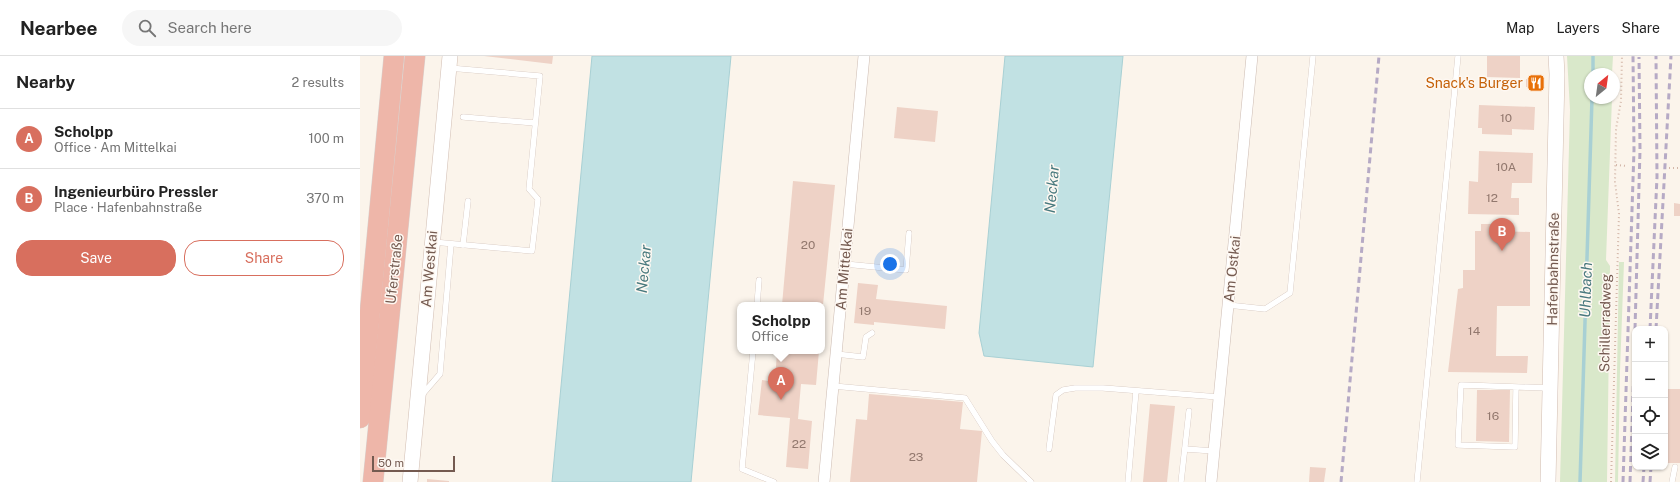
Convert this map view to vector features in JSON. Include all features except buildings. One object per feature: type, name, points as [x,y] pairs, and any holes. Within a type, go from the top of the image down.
[{"type":"highway","name":"Uferstraße","points":[[360,418],[394,56]]},
{"type":"highway","name":"Uferstraße","points":[[373,482],[415,56]]},
{"type":"main road","name":"Hafenbahnstraße","points":[[1548,482],[1557,82],[1556,56]]},
{"type":"main road","name":"Am Westkai","points":[[410,482],[431,242],[449,62]]},
{"type":"street","name":"Am Mittelkai","points":[[824,482],[864,56]]},
{"type":"street","name":"Am Ostkai","points":[[1211,482],[1252,56]]},
{"type":"lane","points":[[1228,305],[1265,309],[1290,293],[1312,56]]},
{"type":"lane","points":[[1417,482],[1458,56]]},
{"type":"lane","points":[[431,242],[532,251],[538,199],[529,189],[540,76],[449,62]]},
{"type":"lane","points":[[463,117],[535,124]]},
{"type":"lane","points":[[463,245],[468,201]]},
{"type":"lane","points":[[844,264],[906,270],[909,233]]},
{"type":"lane","points":[[417,401],[440,374],[451,244]]},
{"type":"lane","points":[[757,302],[759,280]]},
{"type":"lane","points":[[836,354],[863,357],[866,337],[872,333]]},
{"type":"lane","points":[[753,354],[742,469],[774,482]]},
{"type":"lane","points":[[1516,387],[1515,447],[1458,446],[1461,385],[1550,388]]},
{"type":"lane","points":[[833,386],[965,398],[999,450],[1031,482]]},
{"type":"lane","points":[[1049,449],[1056,395],[1063,390],[1075,388],[1096,388],[1219,397]]},
{"type":"lane","points":[[1128,482],[1136,391]]},
{"type":"lane","points":[[1181,482],[1189,411]]},
{"type":"lane","points":[[1185,449],[1214,451]]},
{"type":"lane","points":[[1672,482],[1674,467]]},
{"type":"path","name":"Schillerradweg","points":[[1611,482],[1619,214],[1615,182],[1616,129],[1621,101],[1622,56]]},
{"type":"path","points":[[1616,165],[1627,166]]},
{"type":"path","points":[[1669,168],[1680,168]]},
{"type":"green space","points":[[1567,56],[1613,56],[1612,68],[1584,68],[1584,104],[1612,104],[1606,260],[1610,266],[1607,482],[1560,482],[1570,110]]},
{"type":"green space","points":[[1619,262],[1624,262],[1618,482],[1615,482]]},
{"type":"water","name":"Neckar","points":[[592,56],[731,56],[691,482],[552,482]]},
{"type":"water","name":"Neckar","points":[[1005,56],[1123,56],[1093,367],[984,356],[979,333]]},
{"type":"waterway","name":"Uhlbach","points":[[1593,56],[1593,68]]},
{"type":"waterway","name":"Uhlbach","points":[[1580,482],[1592,104]]},
{"type":"railway","points":[[1341,482],[1379,56]]},
{"type":"railway","points":[[1623,482],[1634,150],[1633,56]]},
{"type":"railway","points":[[1650,326],[1657,177],[1656,56]]},
{"type":"railway","points":[[1656,326],[1671,56]]},
{"type":"railway","points":[[1635,326],[1640,150],[1639,57]]},
{"type":"railway","points":[[1630,482],[1634,362]]},
{"type":"railway","points":[[1643,482],[1644,470]]},
{"type":"railway","points":[[1650,482],[1651,470]]},
{"type":"place","name":"Snack's Burger","points":[[1536,83]]},
{"type":"place","name":"Ingenieurbüro Pressler","points":[[1502,251]]},
{"type":"place","name":"Scholpp","points":[[781,400]]}]
